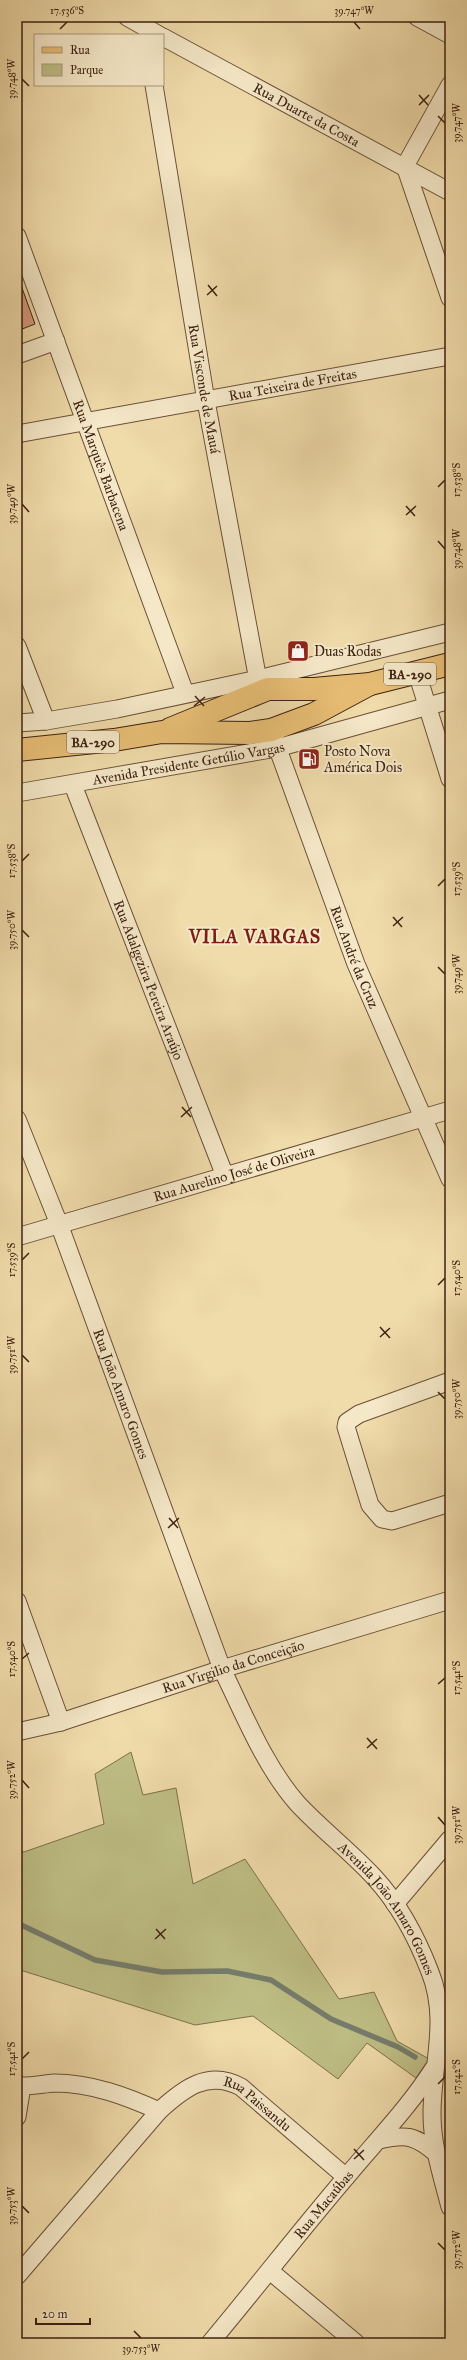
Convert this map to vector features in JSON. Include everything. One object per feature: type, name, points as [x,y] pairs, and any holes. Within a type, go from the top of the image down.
[{"type":"main road","name":"Avenida Presidente Getúlio Vargas","points":[[162,732],[239,700],[259,685],[283,688],[314,689],[370,684],[450,664]]},
{"type":"main road","name":"Avenida Presidente Getúlio Vargas","points":[[20,751],[162,732],[243,733],[274,739],[294,722],[370,684]]},
{"type":"main road","points":[[283,688],[293,704],[294,722]]},
{"type":"main road","points":[[239,700],[235,715],[243,733]]},
{"type":"street","points":[[127,17],[148,29]]},
{"type":"street","points":[[417,17],[450,35]]},
{"type":"street","name":"Rua Duarte da Costa","points":[[164,38],[405,166],[450,192]]},
{"type":"street","points":[[450,85],[405,166],[450,298]]},
{"type":"street","name":"Rua Visconde de Mauá","points":[[154,86],[206,401],[259,685]]},
{"type":"street","name":"Rua Marquês Barbacena","points":[[17,236],[185,693]]},
{"type":"street","points":[[17,355],[56,341]]},
{"type":"street","name":"Rua Teixeira de Freitas","points":[[17,434],[450,356]]},
{"type":"street","name":"Avenida Presidente Getúlio Vargas","points":[[17,723],[46,721],[117,709],[185,693],[259,685],[450,632]]},
{"type":"street","points":[[17,646],[46,721]]},
{"type":"street","points":[[417,673],[450,779]]},
{"type":"street","name":"Avenida Presidente Getúlio Vargas","points":[[17,793],[73,785],[450,700]]},
{"type":"street","name":"Rua André da Cruz","points":[[274,739],[356,964],[450,1179]]},
{"type":"street","name":"Rua Adalgezira Pereira Araújo","points":[[73,785],[225,1176]]},
{"type":"street","name":"Rua Aurelino José de Oliveira","points":[[17,1237],[450,1110]]},
{"type":"street","name":"Rua João Amaro Gomes","points":[[17,1119],[60,1224],[222,1669]]},
{"type":"street","points":[[450,1381],[359,1414],[347,1422],[346,1427],[370,1505],[382,1519],[392,1521],[450,1503]]},
{"type":"street","name":"Rua Virgilio da Conceição","points":[[17,1732],[61,1722],[222,1669],[450,1600]]},
{"type":"street","points":[[17,1601],[61,1722]]},
{"type":"street","name":"Avenida João Amaro Gomes","points":[[222,1669],[253,1732],[283,1784],[297,1802],[375,1878],[395,1904],[416,1940],[431,1973],[438,2002],[440,2030],[432,2114],[433,2138],[450,2207]]},
{"type":"street","points":[[395,1904],[450,1839]]},
{"type":"street","name":"Rua Macaúbas","points":[[210,2343],[346,2177],[415,2098],[450,2047]]},
{"type":"street","name":"Rua Paissandu","points":[[17,2276],[159,2111],[176,2095],[198,2082],[224,2080],[233,2082],[248,2092],[346,2177]]},
{"type":"street","points":[[17,2117],[20,2086],[54,2083],[88,2086],[134,2100],[159,2111]]},
{"type":"street","points":[[379,2140],[397,2136],[411,2137],[423,2142],[436,2154]]},
{"type":"street","points":[[270,2271],[335,2335],[356,2343]]},
{"type":"green space","points":[[131,1752],[143,1795],[176,1788],[193,1884],[245,1859],[339,1999],[374,1992],[397,2041],[429,2059],[416,2078],[367,2043],[338,2079],[253,2016],[195,2025],[17,1969],[17,1851],[24,1852],[104,1824],[95,1774]]},
{"type":"building","points":[[17,274],[35,324],[17,331]]},
{"type":"waterway","points":[[17,1923],[95,1960],[162,1972],[227,1971],[271,1980],[331,2019],[398,2047],[415,2057]]},
{"type":"waterway","points":[[442,2073],[450,2077]]},
{"type":"place","name":"Duas Rodas","points":[[298,651]]},
{"type":"place","name":"Posto Nova América Dois","points":[[309,759]]},
{"type":"district","name":"VILA VARGAS","points":[[255,937]]}]
